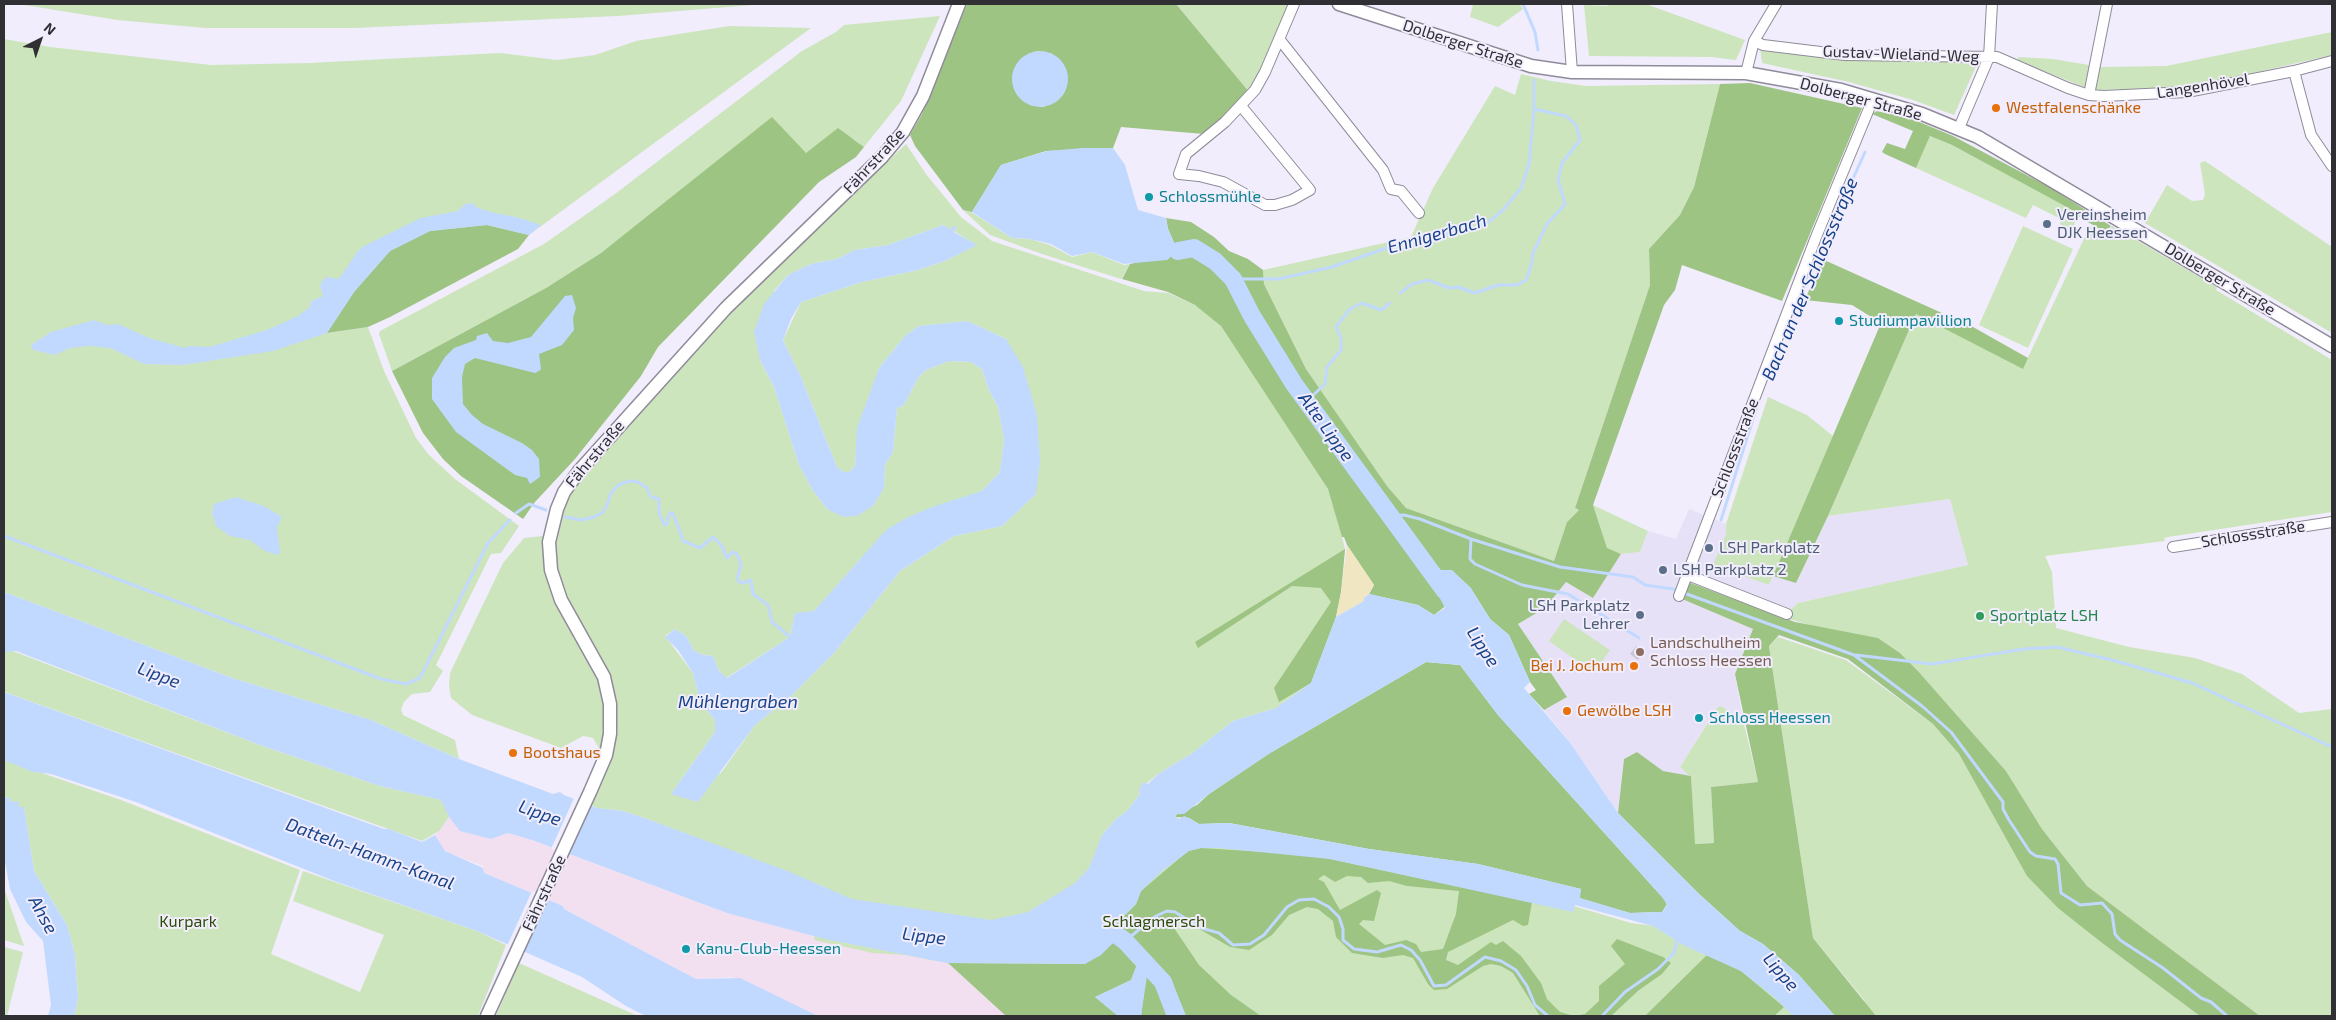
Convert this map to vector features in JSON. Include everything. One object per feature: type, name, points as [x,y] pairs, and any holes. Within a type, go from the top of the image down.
[{"type":"main road","name":"Fährstraße","points":[[487,1016],[562,855],[608,746],[610,704],[604,677],[561,600],[551,570],[549,542],[557,508],[564,492],[578,471],[726,308],[882,157],[903,132],[923,96],[958,4]]},
{"type":"main road","name":"Dolberger Straße","points":[[1339,4],[1531,66],[1572,72],[1746,73],[1801,82],[1873,99],[1959,128],[2332,346]]},
{"type":"street","points":[[1241,106],[1310,190],[1292,200],[1275,205],[1264,205],[1223,182],[1199,176],[1180,174],[1186,154],[1241,106],[1255,90],[1280,40],[1294,4]]},
{"type":"street","points":[[1566,4],[1572,72]]},
{"type":"street","points":[[1746,73],[1754,41],[1776,4]]},
{"type":"street","points":[[1959,128],[1989,57],[1992,4]]},
{"type":"street","points":[[2089,95],[2107,4]]},
{"type":"street","points":[[1280,40],[1383,170],[1392,189],[1401,191],[1419,212]]},
{"type":"street","name":"Gustav-Wieland-Weg","points":[[1754,41],[1763,45],[1845,55],[1989,57]]},
{"type":"street","name":"Langenhövel","points":[[1989,57],[1997,57],[2089,95],[2187,92],[2294,71],[2332,61]]},
{"type":"street","points":[[2294,71],[2311,135],[2332,166]]},
{"type":"street","name":"Schlossstraße","points":[[1681,591],[1816,237],[1873,99]]},
{"type":"street","name":"Schlossstraße","points":[[2173,547],[2332,522]]},
{"type":"street","points":[[1688,575],[1787,614]]},
{"type":"shaded area","name":"Landschulheim Schloss Heessen","points":[[1950,499],[1968,565],[1798,603],[1783,617],[1682,599],[1753,629],[1735,674],[1743,720],[1734,715],[1712,715],[1680,767],[1691,776],[1663,771],[1637,752],[1624,759],[1618,813],[1571,744],[1544,710],[1567,697],[1518,624],[1545,608],[1566,582],[1593,598],[1621,554],[1640,552],[1648,531],[1676,539],[1689,509],[1726,524],[1726,534],[1769,585],[1773,576],[1796,583],[1828,516]]},
{"type":"shaded area","points":[[449,817],[491,839],[508,833],[532,840],[727,913],[948,963],[1006,1016],[818,1016],[732,977],[696,979],[564,909],[563,906],[484,873],[483,866],[444,851],[435,835]]},
{"type":"green space","points":[[18,4],[765,4],[618,16],[354,28],[205,28],[117,20]]},
{"type":"green space","points":[[967,4],[1176,4],[1250,93],[1228,118],[1204,134],[1121,127],[1113,148],[1046,151],[1001,165],[972,212],[963,210],[915,146],[910,135],[922,114]],"holes":[[[1036,51],[1053,54],[1044,107],[1030,105]]]},
{"type":"green space","points":[[1176,4],[1292,4],[1250,93]]},
{"type":"green space","points":[[1473,4],[1520,4],[1523,9],[1498,27],[1470,17]]},
{"type":"green space","points":[[1609,4],[1646,4],[1745,40],[1736,60],[1711,57],[1589,56],[1584,5],[1608,6]]},
{"type":"green space","points":[[940,16],[901,101],[864,147],[854,139],[689,186],[601,253],[546,288],[392,371],[379,334],[380,331],[544,244],[615,194],[802,51],[836,32],[844,25]]},
{"type":"green space","points":[[729,26],[811,28],[529,235],[487,225],[328,333],[368,327],[384,371],[416,438],[429,455],[455,479],[519,526],[501,553],[491,554],[436,665],[443,671],[430,692],[412,694],[404,702],[401,709],[403,715],[455,740],[459,759],[371,720],[232,678],[4,592],[4,39],[50,47],[211,65],[309,63],[500,53],[557,60],[595,55],[636,41]]},
{"type":"green space","points":[[2332,32],[2332,55],[2205,84],[2176,88],[2099,90],[2082,86],[2018,61],[2018,57],[2053,59],[2101,67],[2166,66]]},
{"type":"green space","points":[[1760,48],[1979,60],[1954,115],[1913,100],[1849,82],[1762,63]]},
{"type":"green space","points":[[1521,74],[1586,86],[1720,84],[1694,187],[1680,215],[1649,249],[1650,285],[1575,508],[1579,510],[1567,522],[1554,561],[1406,508],[1387,486],[1306,369],[1264,284],[1263,270],[1411,237],[1433,188],[1495,86],[1515,95]]},
{"type":"green space","points":[[1750,83],[1862,108],[1782,301],[1682,265],[1675,290],[1664,305],[1593,505],[1607,548],[1621,554],[1593,598],[1566,582],[1545,608],[1518,624],[1567,697],[1544,710],[1529,694],[1536,690],[1530,682],[1509,635],[1490,619],[1470,587],[1434,615],[1418,605],[1369,594],[1374,585],[1347,545],[1344,537],[1342,537],[1328,489],[1221,326],[1195,305],[1168,292],[1122,279],[1130,264],[1178,252],[1168,229],[1166,218],[1191,222],[1214,237],[1229,251],[1248,259],[1263,270],[1264,284],[1306,369],[1387,486],[1406,508],[1554,561],[1567,522],[1579,510],[1575,508],[1650,285],[1649,249],[1680,215],[1694,187],[1720,84]]},
{"type":"green space","points":[[1877,111],[1912,119],[1953,136],[2051,188],[2111,226],[2105,232],[2076,215],[2076,212],[1952,145],[1930,136],[1916,168],[1885,154],[1882,152],[1887,143],[1905,149],[1913,131],[1872,114]]},
{"type":"green space","points":[[772,117],[806,153],[838,128],[864,147],[856,157],[819,182],[658,347],[641,376],[575,459],[535,502],[523,519],[461,476],[443,459],[423,433],[392,371],[546,288],[601,253]]},
{"type":"green space","points":[[1930,136],[1952,145],[2077,212],[2073,231],[2060,224],[2061,219],[2033,205],[2026,218],[1916,168]]},
{"type":"green space","name":"Schlagmersch","points":[[906,144],[926,174],[961,217],[992,241],[1144,291],[1168,293],[1195,305],[1211,316],[1221,326],[1328,489],[1345,549],[1341,592],[1336,617],[1311,683],[1276,708],[1233,721],[1191,754],[1158,774],[1139,790],[1140,794],[1127,811],[1116,819],[1102,835],[1098,846],[1306,848],[1547,898],[1631,923],[1689,930],[1865,1001],[1813,938],[1769,646],[1778,637],[1846,660],[1933,724],[1959,754],[2005,836],[2051,869],[2238,1016],[1028,1016],[948,963],[905,955],[873,953],[814,940],[827,888],[650,820],[623,811],[597,808],[589,804],[610,763],[617,721],[611,682],[601,658],[568,605],[555,569],[554,548],[563,504],[577,480],[702,340],[804,238]],"holes":[[[943,225],[950,229],[957,227],[954,231],[976,245],[945,261],[918,270],[862,282],[801,302],[783,340],[801,377],[837,467],[844,472],[849,472],[855,466],[856,452],[879,368],[905,336],[919,326],[967,321],[1006,339],[1036,494],[1002,526],[954,536],[900,571],[834,653],[793,694],[755,725],[721,773],[671,794],[715,732],[715,720],[700,702],[693,673],[665,636],[675,629],[686,636],[694,651],[703,655],[713,656],[719,671],[726,678],[790,637],[795,613],[814,612],[863,556],[963,498],[982,491],[1000,472],[1004,440],[998,407],[988,388],[982,369],[971,362],[949,361],[926,370],[918,378],[904,405],[897,408],[893,452],[885,465],[884,488],[827,509],[812,489],[799,465],[774,387],[760,360],[774,291],[788,275],[811,264],[837,259],[855,250],[888,245]]]},
{"type":"green space","points":[[2205,161],[2332,247],[2332,333],[2145,223],[2167,185],[2192,201],[2203,200],[2205,194],[2200,163]]},
{"type":"green space","points":[[963,210],[971,212],[1012,238],[1030,239],[1050,245],[1072,257],[1092,252],[1124,265],[1130,264],[1121,279],[1042,254],[990,235]]},
{"type":"green space","points":[[487,225],[529,235],[518,249],[390,317],[368,327],[327,333],[354,292],[390,251],[430,231]]},
{"type":"green space","points":[[2023,226],[2073,249],[2028,348],[1979,325]]},
{"type":"green space","points":[[2090,226],[2105,233],[2112,226],[2217,287],[2216,290],[2332,360],[2332,512],[2168,537],[2164,538],[2165,541],[2045,556],[2052,572],[2056,628],[2129,647],[2195,658],[2242,674],[2299,713],[2332,709],[2332,1016],[2260,1016],[2087,886],[2042,829],[2006,771],[1900,653],[1878,638],[1822,629],[1783,617],[1798,603],[1968,565],[1950,499],[1828,516],[1916,314],[2023,368]]},
{"type":"green space","points":[[1822,259],[1973,327],[2028,358],[2023,369],[1916,314],[1828,516],[1796,583],[1773,576],[1881,323],[1852,305],[1805,300]]},
{"type":"green space","points":[[1768,397],[1807,415],[1833,436],[1769,585],[1713,565],[1726,534],[1726,524]]},
{"type":"green space","points":[[1593,505],[1648,531],[1640,552],[1621,554],[1607,549]]},
{"type":"green space","points":[[543,536],[548,582],[557,605],[599,678],[604,696],[606,725],[600,758],[599,748],[593,738],[583,736],[561,748],[472,715],[451,698],[449,686],[450,673],[503,563],[524,538]]},
{"type":"green space","points":[[1345,549],[1341,592],[1336,617],[1311,683],[1279,702],[1274,688],[1331,602],[1321,588],[1292,586],[1198,648],[1195,642]]},
{"type":"green space","points":[[1688,582],[1795,622],[1878,638],[1900,653],[2006,771],[2042,829],[2087,886],[2260,1016],[2200,1016],[2058,908],[2027,876],[1959,754],[1933,724],[1848,659],[1779,635],[1769,646],[1813,938],[1876,1016],[1835,1016],[1799,975],[1763,944],[1740,931],[1698,893],[1618,813],[1624,759],[1637,752],[1663,771],[1691,776],[1695,844],[1714,843],[1711,787],[1758,782],[1735,674],[1753,629],[1682,599]]},
{"type":"green space","points":[[1564,619],[1610,650],[1594,673],[1549,641]]},
{"type":"green space","points":[[10,650],[260,745],[380,786],[442,800],[449,817],[439,831],[422,841],[10,694],[4,691],[4,652]]},
{"type":"green space","points":[[1426,662],[1460,665],[1498,715],[1663,898],[1667,904],[1662,912],[1630,913],[1579,898],[1581,889],[1478,864],[1369,849],[1229,823],[1199,824],[1189,818],[1175,817],[1177,814],[1197,805],[1209,794],[1270,753]]},
{"type":"green space","points":[[1721,706],[1743,720],[1758,782],[1711,787],[1714,843],[1694,844],[1691,777],[1680,767],[1717,708]]},
{"type":"green space","name":"Kurpark","points":[[4,760],[121,800],[300,870],[271,954],[360,992],[384,935],[293,901],[303,871],[477,931],[506,945],[478,1016],[74,1016],[78,999],[75,955],[67,925],[34,871],[24,807],[19,808],[10,802],[9,797],[4,798]]},
{"type":"green space","name":"Schlagmersch","points":[[1201,848],[1299,854],[1532,902],[1528,925],[1523,926],[1513,920],[1448,952],[1446,960],[1458,965],[1491,942],[1496,945],[1503,941],[1521,956],[1541,983],[1547,999],[1560,1012],[1574,1016],[1540,1016],[1513,973],[1501,966],[1491,964],[1483,966],[1447,989],[1434,990],[1428,984],[1413,958],[1403,955],[1383,958],[1352,953],[1336,937],[1333,921],[1318,909],[1307,907],[1289,915],[1272,935],[1249,950],[1230,947],[1179,917],[1172,925],[1199,965],[1231,995],[1261,1016],[1186,1016],[1176,992],[1142,952],[1131,980],[1095,997],[1118,1016],[1006,1016],[948,963],[1085,964],[1113,943],[1117,923],[1136,904],[1141,891],[1188,851]],"holes":[[[1324,875],[1335,882],[1347,876],[1361,877],[1368,883],[1389,881],[1407,886],[1459,891],[1456,914],[1443,949],[1421,952],[1416,944],[1406,940],[1385,945],[1359,924],[1363,920],[1374,921],[1381,893],[1377,890],[1340,910],[1324,882],[1318,879]]]},
{"type":"green space","points":[[4,888],[24,946],[4,940]]},
{"type":"green space","points":[[1617,939],[1663,957],[1671,963],[1662,974],[1639,990],[1611,1016],[1574,1016],[1585,1014],[1599,1001],[1599,986],[1625,964],[1611,946]]},
{"type":"green space","points":[[4,947],[23,952],[7,1016],[4,1016]]},
{"type":"green space","points":[[1707,955],[1741,971],[1784,1007],[1774,1016],[1645,1016]]},
{"type":"green space","points":[[519,963],[622,1009],[638,1016],[496,1016]]},
{"type":"green space","points":[[1146,975],[1158,986],[1167,1016],[1141,1016]]},
{"type":"sand","points":[[1347,545],[1374,585],[1369,594],[1364,598],[1364,601],[1336,617],[1341,592]]},
{"type":"water","points":[[1035,51],[1045,51],[1060,59],[1066,68],[1068,79],[1066,90],[1060,99],[1045,107],[1035,107],[1024,102],[1017,95],[1012,84],[1012,74],[1017,63],[1024,56]]},
{"type":"water","points":[[1113,148],[1125,165],[1138,210],[1166,218],[1168,229],[1178,251],[1167,260],[1124,264],[1092,252],[1072,256],[1051,244],[1030,239],[1012,238],[972,212],[1001,165],[1047,151]]},
{"type":"water","points":[[472,203],[478,208],[541,225],[529,235],[487,225],[430,231],[390,251],[354,292],[327,333],[273,351],[183,365],[144,364],[110,348],[90,346],[70,348],[55,355],[33,350],[31,345],[51,332],[94,320],[107,325],[118,324],[149,338],[185,348],[189,346],[209,347],[267,330],[298,316],[310,307],[311,301],[323,296],[320,287],[322,281],[327,277],[339,279],[358,251],[364,246],[421,218],[458,211],[465,204]]},
{"type":"water","name":"Mühlengraben","points":[[943,225],[950,229],[954,226],[957,227],[954,232],[977,245],[945,261],[918,270],[862,282],[801,302],[791,319],[783,340],[801,377],[837,467],[844,472],[849,472],[855,466],[857,428],[879,368],[905,336],[919,326],[967,321],[1006,339],[1023,367],[1037,415],[1040,462],[1036,494],[1002,526],[954,536],[900,571],[834,653],[793,694],[755,725],[698,802],[671,794],[715,732],[715,720],[700,702],[693,673],[678,650],[665,637],[675,629],[686,636],[694,651],[703,655],[713,656],[719,671],[727,678],[790,637],[795,613],[814,611],[886,530],[908,517],[935,506],[982,491],[1000,472],[1004,440],[998,407],[988,388],[982,369],[971,362],[949,361],[926,370],[918,378],[904,405],[897,408],[893,452],[885,465],[884,488],[873,506],[857,516],[843,517],[827,509],[812,489],[799,465],[774,387],[760,360],[754,332],[764,304],[788,275],[811,264],[837,259],[855,250],[888,245]]},
{"type":"water","points":[[572,295],[576,308],[573,318],[574,330],[562,345],[539,354],[541,369],[539,371],[535,373],[475,358],[465,364],[462,377],[463,404],[472,415],[483,424],[522,443],[532,450],[539,459],[540,477],[530,484],[527,478],[515,475],[456,432],[432,399],[432,378],[445,357],[454,348],[476,340],[477,336],[487,333],[493,341],[508,343],[531,337],[565,296]]},
{"type":"water","points":[[236,497],[264,506],[282,517],[277,528],[280,552],[277,555],[263,550],[250,540],[230,536],[216,526],[212,513],[214,504]]},
{"type":"water","points":[[1434,570],[1452,570],[1470,587],[1490,619],[1509,635],[1530,682],[1524,688],[1571,744],[1618,813],[1698,893],[1740,931],[1763,944],[1799,975],[1835,1016],[1793,1016],[1774,997],[1741,971],[1685,946],[1653,926],[1575,905],[1573,912],[1330,859],[1219,848],[1201,848],[1189,851],[1162,871],[1141,891],[1136,904],[1117,923],[1113,943],[1101,955],[1085,964],[947,963],[825,939],[727,913],[532,840],[508,833],[491,839],[460,831],[449,817],[441,800],[380,786],[260,745],[16,651],[4,652],[4,592],[232,678],[371,720],[459,759],[553,794],[560,792],[597,808],[623,811],[650,820],[790,872],[852,899],[991,920],[1028,912],[1075,883],[1089,868],[1102,835],[1116,819],[1127,811],[1140,794],[1139,790],[1143,782],[1148,784],[1158,774],[1191,754],[1233,721],[1276,708],[1311,683],[1336,617],[1364,601],[1364,598],[1369,594],[1418,605],[1434,615],[1445,608],[1428,576]],"holes":[[[1426,662],[1460,665],[1498,715],[1663,898],[1667,905],[1662,912],[1630,913],[1580,898],[1581,889],[1478,864],[1369,849],[1229,823],[1199,824],[1184,816],[1180,819],[1175,817],[1177,814],[1184,814],[1209,794],[1270,753]]]},
{"type":"water","name":"Datteln-Hamm-Kanal","points":[[4,692],[422,842],[435,835],[445,851],[483,868],[484,873],[563,906],[564,909],[696,979],[740,978],[818,1016],[646,1016],[626,1006],[582,977],[477,931],[334,881],[136,802],[51,774],[33,772],[4,760]]},
{"type":"water","name":"Ahse","points":[[9,797],[11,802],[18,801],[19,807],[24,807],[34,871],[67,925],[75,955],[78,999],[74,1016],[48,1016],[51,1005],[43,941],[26,922],[10,889],[4,856],[4,798]]},
{"type":"water","points":[[1142,951],[1176,992],[1186,1016],[1167,1016],[1158,986],[1147,976],[1141,1016],[1118,1016],[1095,997],[1131,980]]},
{"type":"pier","points":[[575,796],[592,803],[568,855],[551,849]]},
{"type":"pier","points":[[532,891],[548,898],[522,953],[507,946]]},
{"type":"waterway","name":"Ennigerbach","points":[[1523,4],[1535,32],[1538,50]]},
{"type":"waterway","name":"Ennigerbach","points":[[1233,279],[1278,279],[1332,267],[1401,243],[1471,229],[1487,223],[1503,210],[1521,188],[1529,164],[1534,109],[1534,80]]},
{"type":"waterway","points":[[1400,293],[1412,284],[1428,280],[1449,288],[1458,287],[1475,293],[1498,285],[1517,285],[1526,280],[1533,253],[1547,224],[1565,204],[1558,179],[1562,163],[1580,140],[1576,125],[1566,116],[1534,109]]},
{"type":"waterway","name":"Bach an der Schlossstraße","points":[[1788,323],[1865,152]]},
{"type":"waterway","name":"Alte Lippe","points":[[1178,251],[1194,248],[1215,261],[1233,279],[1252,316],[1294,384],[1445,591]]},
{"type":"waterway","points":[[1307,401],[1325,384],[1327,367],[1341,350],[1341,338],[1336,327],[1350,309],[1362,303],[1381,310],[1390,303]]},
{"type":"waterway","name":"Bach an der Schlossstraße","points":[[1721,520],[1758,403]]},
{"type":"waterway","points":[[565,517],[581,520],[594,517],[602,513],[611,493],[618,485],[629,481],[638,482],[647,488],[651,497],[659,499],[659,513],[664,524],[666,525],[670,513],[673,513],[683,541],[700,548],[713,537],[721,545],[727,558],[732,552],[737,554],[741,565],[737,579],[743,583],[751,580],[753,594],[768,605],[772,622],[790,637]]},
{"type":"waterway","points":[[516,513],[529,504],[546,510]]},
{"type":"waterway","points":[[1389,516],[1404,515],[1420,519],[1471,539],[1560,567],[1633,577],[1645,585],[1673,589],[1854,655],[1922,706],[1951,732],[2003,802],[2003,809],[2030,852],[2036,856],[2055,859],[2058,864],[2061,893],[2080,905],[2102,903],[2112,914],[2115,934],[2120,940],[2163,968],[2201,998],[2211,1002],[2227,1016]]},
{"type":"waterway","points":[[4,536],[381,679],[406,684],[420,678],[488,543],[510,520]]},
{"type":"waterway","points":[[1471,539],[1470,559],[1475,564],[1522,585],[1568,594],[1639,638]]},
{"type":"waterway","points":[[1856,655],[1932,664],[2024,649],[2057,647],[2116,661],[2192,683],[2332,747]]},
{"type":"waterway","points":[[1125,941],[1156,916],[1167,911],[1175,912],[1201,928],[1219,933],[1233,945],[1250,944],[1264,935],[1287,907],[1299,900],[1314,899],[1329,907],[1339,917],[1343,929],[1343,940],[1354,949],[1377,952],[1401,945],[1411,950],[1420,960],[1434,986],[1446,985],[1485,957],[1501,961],[1516,970],[1527,986],[1535,1005],[1548,1016]]},
{"type":"waterway","name":"Lippe","points":[[1095,919],[1125,941],[1163,982],[1176,1016]]},
{"type":"waterway","points":[[1602,1016],[1625,992],[1658,969],[1674,953],[1678,938]]},
{"type":"tunnel","points":[[1634,657],[1641,648]]},
{"type":"place","name":"Westfalenschänke","points":[[1996,108]]},
{"type":"place","name":"Schlossmühle","points":[[1149,197]]},
{"type":"place","name":"Vereinsheim DJK Heessen","points":[[2047,224]]},
{"type":"place","name":"Studiumpavillion","points":[[1839,321]]},
{"type":"place","name":"LSH Parkplatz","points":[[1709,548]]},
{"type":"place","name":"LSH Parkplatz 2","points":[[1663,570]]},
{"type":"place","name":"LSH Parkplatz Lehrer","points":[[1640,615]]},
{"type":"place","name":"Sportplatz LSH","points":[[1980,616]]},
{"type":"place","name":"Landschulheim Schloss Heessen","points":[[1640,652]]},
{"type":"place","name":"Bei J. Jochum","points":[[1634,666]]},
{"type":"place","name":"Gewölbe LSH","points":[[1567,711]]},
{"type":"place","name":"Schloss Heessen","points":[[1699,718]]},
{"type":"place","name":"Bootshaus","points":[[513,753]]},
{"type":"place","name":"Kanu-Club-Heessen","points":[[686,949]]}]
